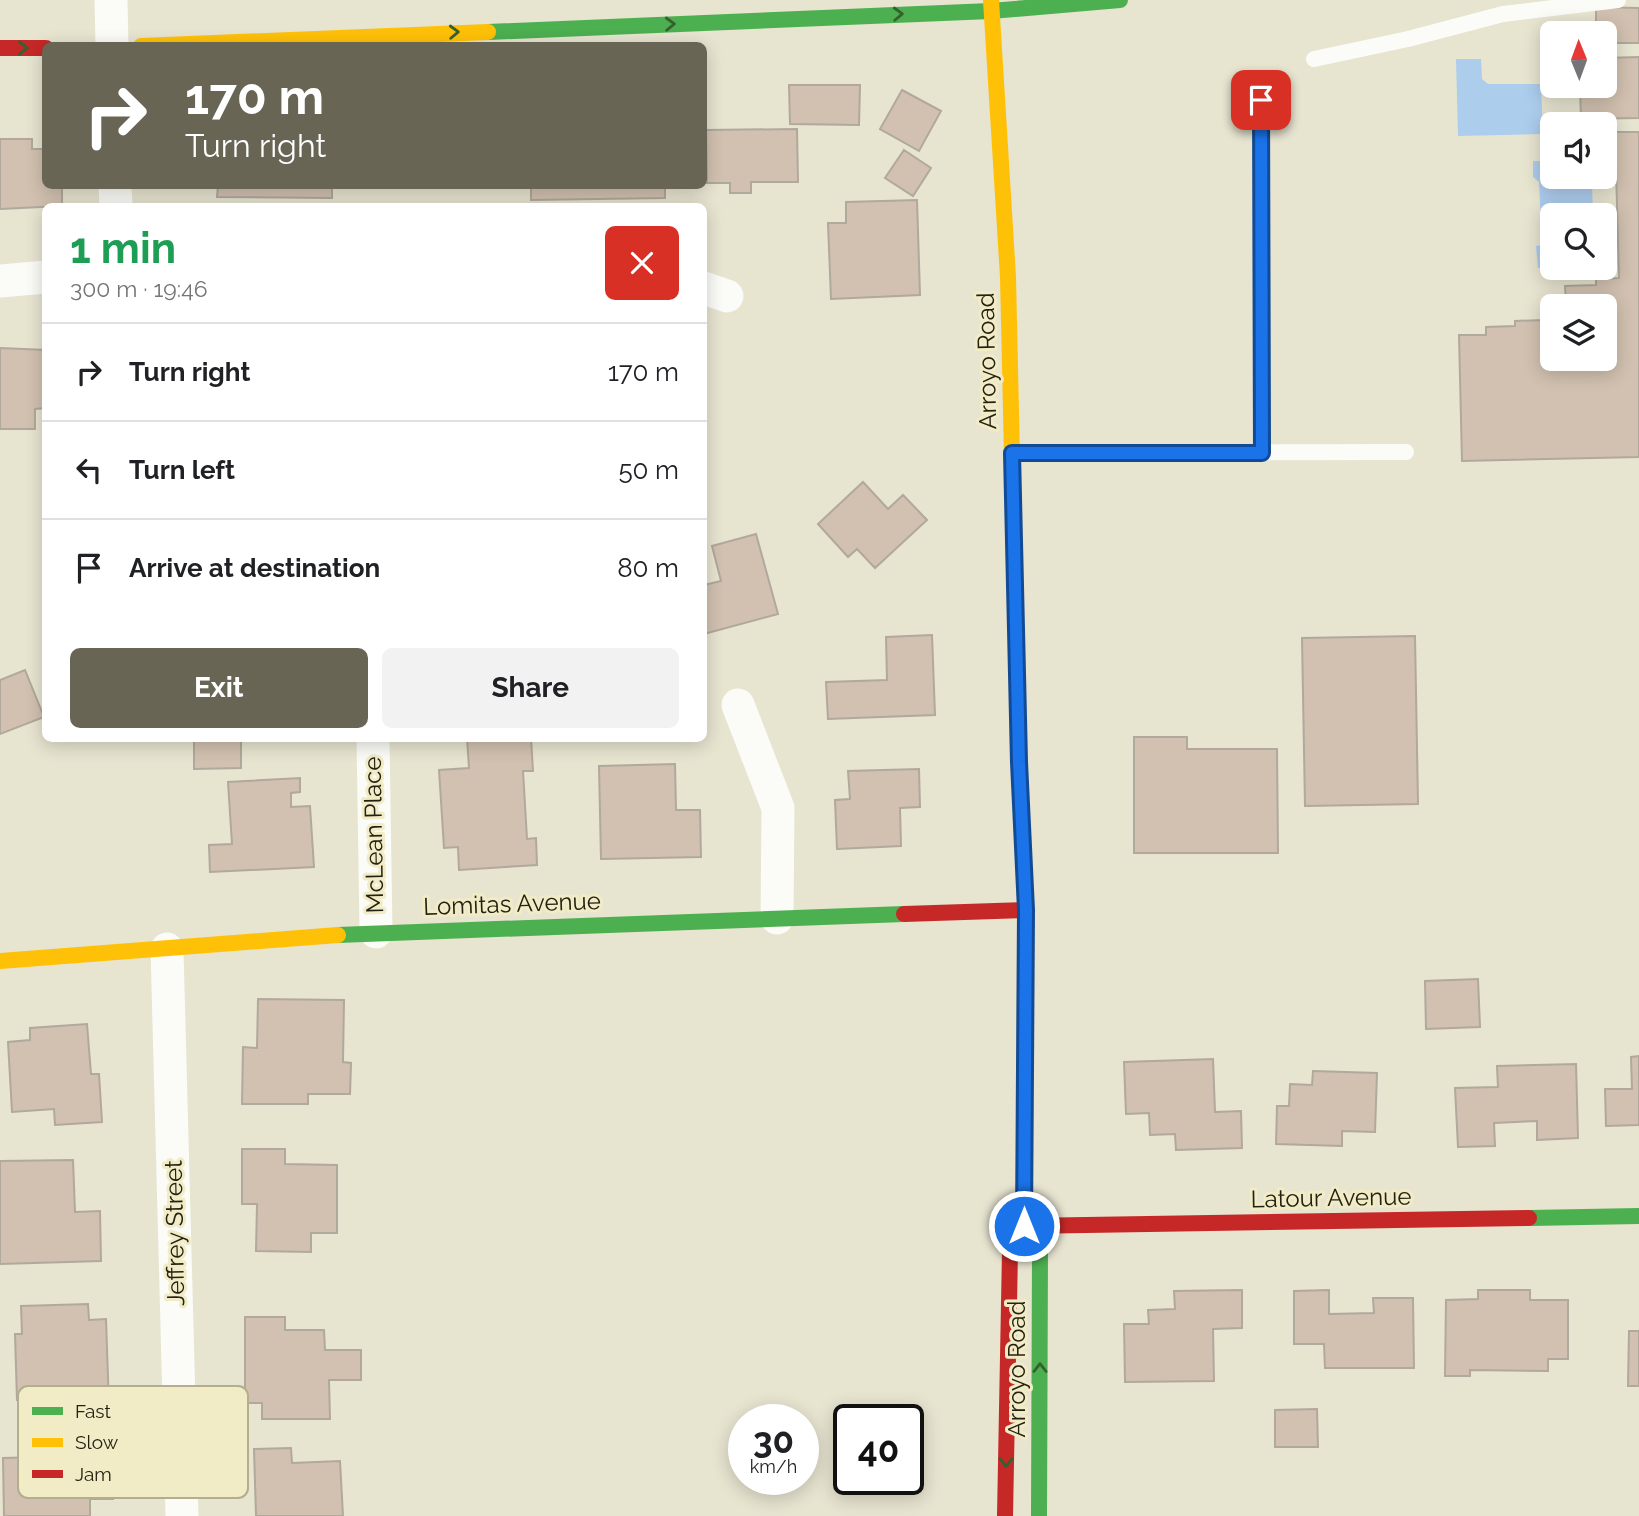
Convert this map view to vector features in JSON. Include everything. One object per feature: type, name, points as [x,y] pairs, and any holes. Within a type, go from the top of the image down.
[{"type":"street","points":[[111,0],[112,42]]},
{"type":"street","points":[[224,42],[1120,0]]},
{"type":"street","name":"Arroyo Road","points":[[991,5],[1008,277],[1019,762],[1026,910],[1024,1226],[1010,1251],[1005,1516]]},
{"type":"street","points":[[0,48],[42,48]]},
{"type":"street","points":[[0,281],[42,276]]},
{"type":"street","points":[[738,705],[778,808],[777,918]]},
{"type":"street","name":"McLean Place","points":[[373,742],[376,932]]},
{"type":"street","name":"Lomitas Avenue","points":[[0,961],[376,932],[1026,910]]},
{"type":"street","name":"Jeffrey Street","points":[[167,949],[179,1386]]},
{"type":"street","name":"Latour Avenue","points":[[1024,1226],[1639,1216]]},
{"type":"street","name":"Arroyo Road","points":[[1024,1226],[1040,1250],[1039,1516]]},
{"type":"street","name":"Jeffrey Street","points":[[182,1498],[182,1516]]},
{"type":"lane","points":[[1314,59],[1408,39],[1503,14],[1618,0]]},
{"type":"lane","points":[[1261,100],[1262,453]]},
{"type":"lane","points":[[1012,453],[1406,452]]},
{"type":"water","points":[[1456,59],[1481,59],[1482,79],[1488,84],[1540,84],[1542,112],[1540,112],[1540,134],[1458,136]]},
{"type":"water","points":[[1533,161],[1540,161],[1540,189],[1592,189],[1593,203],[1540,203],[1539,182],[1533,177]]},
{"type":"water","points":[[1540,245],[1540,268],[1538,268],[1536,246]]},
{"type":"building","points":[[1596,7],[1639,8],[1639,43],[1617,43],[1617,21],[1596,21]]},
{"type":"building","points":[[1639,57],[1639,118],[1617,118],[1617,112],[1581,112],[1580,98],[1617,98],[1617,58]]},
{"type":"building","points":[[789,85],[860,85],[859,125],[790,124]]},
{"type":"building","points":[[902,90],[941,111],[919,151],[880,129]]},
{"type":"building","points":[[797,129],[798,182],[751,182],[751,193],[730,193],[730,183],[707,183],[707,130]]},
{"type":"building","points":[[1617,132],[1639,132],[1639,457],[1462,461],[1459,335],[1486,335],[1486,327],[1515,326],[1515,321],[1540,320],[1540,371],[1617,371],[1617,294],[1565,294],[1565,286],[1596,285],[1596,280],[1619,278]]},
{"type":"building","points":[[0,139],[32,139],[32,149],[42,149],[42,189],[62,189],[62,203],[0,209]]},
{"type":"building","points":[[904,150],[931,168],[913,196],[885,178]]},
{"type":"building","points":[[218,189],[332,189],[332,198],[217,197]]},
{"type":"building","points":[[531,189],[665,189],[665,198],[531,200]]},
{"type":"building","points":[[917,200],[920,295],[831,299],[828,223],[846,223],[846,202]]},
{"type":"building","points":[[0,348],[42,350],[42,408],[35,409],[35,429],[0,429]]},
{"type":"building","points":[[863,482],[888,509],[903,495],[927,520],[875,568],[857,549],[848,557],[818,524]]},
{"type":"building","points":[[756,534],[778,614],[707,633],[707,584],[721,581],[712,546]]},
{"type":"building","points":[[932,635],[935,715],[828,719],[826,682],[887,680],[886,637]]},
{"type":"building","points":[[1415,636],[1418,804],[1305,806],[1302,638]]},
{"type":"building","points":[[25,670],[42,718],[0,734],[0,680]]},
{"type":"building","points":[[1134,737],[1187,737],[1187,749],[1277,749],[1278,853],[1134,853]]},
{"type":"building","points":[[194,742],[241,742],[241,768],[194,769]]},
{"type":"building","points":[[467,742],[531,742],[533,771],[523,771],[527,839],[536,838],[537,865],[459,870],[458,847],[444,848],[439,770],[469,768]]},
{"type":"building","points":[[675,764],[676,810],[700,810],[701,857],[601,859],[599,766]]},
{"type":"building","points":[[919,769],[920,807],[900,808],[901,846],[837,849],[835,800],[850,799],[848,771]]},
{"type":"building","points":[[300,778],[300,792],[291,793],[291,807],[310,806],[314,867],[210,872],[209,845],[232,844],[228,782]]},
{"type":"building","points":[[1478,979],[1480,1027],[1426,1029],[1425,981]]},
{"type":"building","points":[[258,999],[344,1000],[343,1062],[351,1063],[350,1094],[308,1094],[308,1104],[242,1104],[243,1047],[257,1048]]},
{"type":"building","points":[[87,1024],[91,1074],[99,1074],[102,1122],[55,1125],[54,1109],[12,1112],[8,1042],[30,1040],[30,1028]]},
{"type":"building","points":[[1639,1056],[1639,1125],[1606,1126],[1605,1089],[1632,1089],[1631,1057]]},
{"type":"building","points":[[1213,1059],[1215,1112],[1241,1111],[1242,1148],[1176,1150],[1175,1134],[1150,1135],[1149,1113],[1126,1114],[1124,1062]]},
{"type":"building","points":[[1576,1064],[1578,1138],[1537,1140],[1537,1121],[1494,1123],[1495,1146],[1458,1147],[1455,1088],[1498,1087],[1497,1066]]},
{"type":"building","points":[[1313,1071],[1377,1073],[1375,1132],[1342,1131],[1342,1146],[1276,1144],[1277,1106],[1289,1106],[1290,1084],[1312,1085]]},
{"type":"building","points":[[242,1149],[285,1149],[285,1164],[337,1165],[337,1233],[311,1233],[311,1252],[256,1251],[257,1204],[242,1204]]},
{"type":"building","points":[[73,1160],[75,1212],[100,1211],[101,1261],[0,1264],[0,1161]]},
{"type":"building","points":[[1242,1290],[1242,1328],[1213,1329],[1214,1381],[1125,1382],[1124,1324],[1149,1324],[1148,1310],[1175,1309],[1174,1291]]},
{"type":"building","points":[[1329,1290],[1329,1314],[1374,1313],[1373,1298],[1413,1298],[1414,1368],[1325,1368],[1324,1344],[1294,1344],[1294,1291]]},
{"type":"building","points":[[1478,1290],[1530,1290],[1530,1300],[1568,1300],[1568,1359],[1548,1359],[1548,1371],[1470,1370],[1470,1376],[1445,1376],[1446,1300],[1478,1299]]},
{"type":"building","points":[[88,1304],[89,1320],[106,1319],[108,1386],[18,1386],[17,1400],[15,1334],[22,1334],[21,1306]]},
{"type":"building","points":[[245,1317],[285,1317],[285,1330],[324,1330],[325,1350],[361,1350],[361,1380],[329,1380],[330,1419],[262,1419],[262,1403],[248,1403],[248,1386],[245,1386]]},
{"type":"building","points":[[1629,1331],[1639,1331],[1639,1386],[1628,1386]]},
{"type":"building","points":[[1317,1409],[1318,1447],[1275,1447],[1275,1410]]},
{"type":"building","points":[[291,1448],[292,1463],[340,1461],[343,1516],[256,1516],[254,1449]]},
{"type":"building","points":[[3,1458],[18,1458],[18,1498],[113,1499],[90,1499],[90,1516],[4,1516]]},
{"type":"traffic: fast","points":[[488,32],[991,11],[1120,0]]},
{"type":"traffic: fast","points":[[1013,501],[1019,762],[1026,910],[1025,1072]]},
{"type":"traffic: fast","points":[[338,935],[904,914]]},
{"type":"traffic: fast","points":[[1529,1218],[1639,1216]]},
{"type":"traffic: fast","points":[[1024,1226],[1040,1250],[1039,1516]]},
{"type":"traffic: slow","points":[[991,0],[1008,277],[1013,501]]},
{"type":"traffic: slow","points":[[240,42],[488,32]]},
{"type":"traffic: slow","points":[[0,961],[338,935]]},
{"type":"traffic: jam","points":[[0,48],[42,48]]},
{"type":"traffic: jam","points":[[904,914],[1026,910]]},
{"type":"traffic: jam","points":[[1005,1516],[1010,1251],[1024,1226],[1025,1072]]},
{"type":"traffic: jam","points":[[1024,1226],[1529,1218]]},
{"type":"route","points":[[1024,1226],[1026,910],[1019,762],[1012,453],[1262,453],[1261,100]]}]
